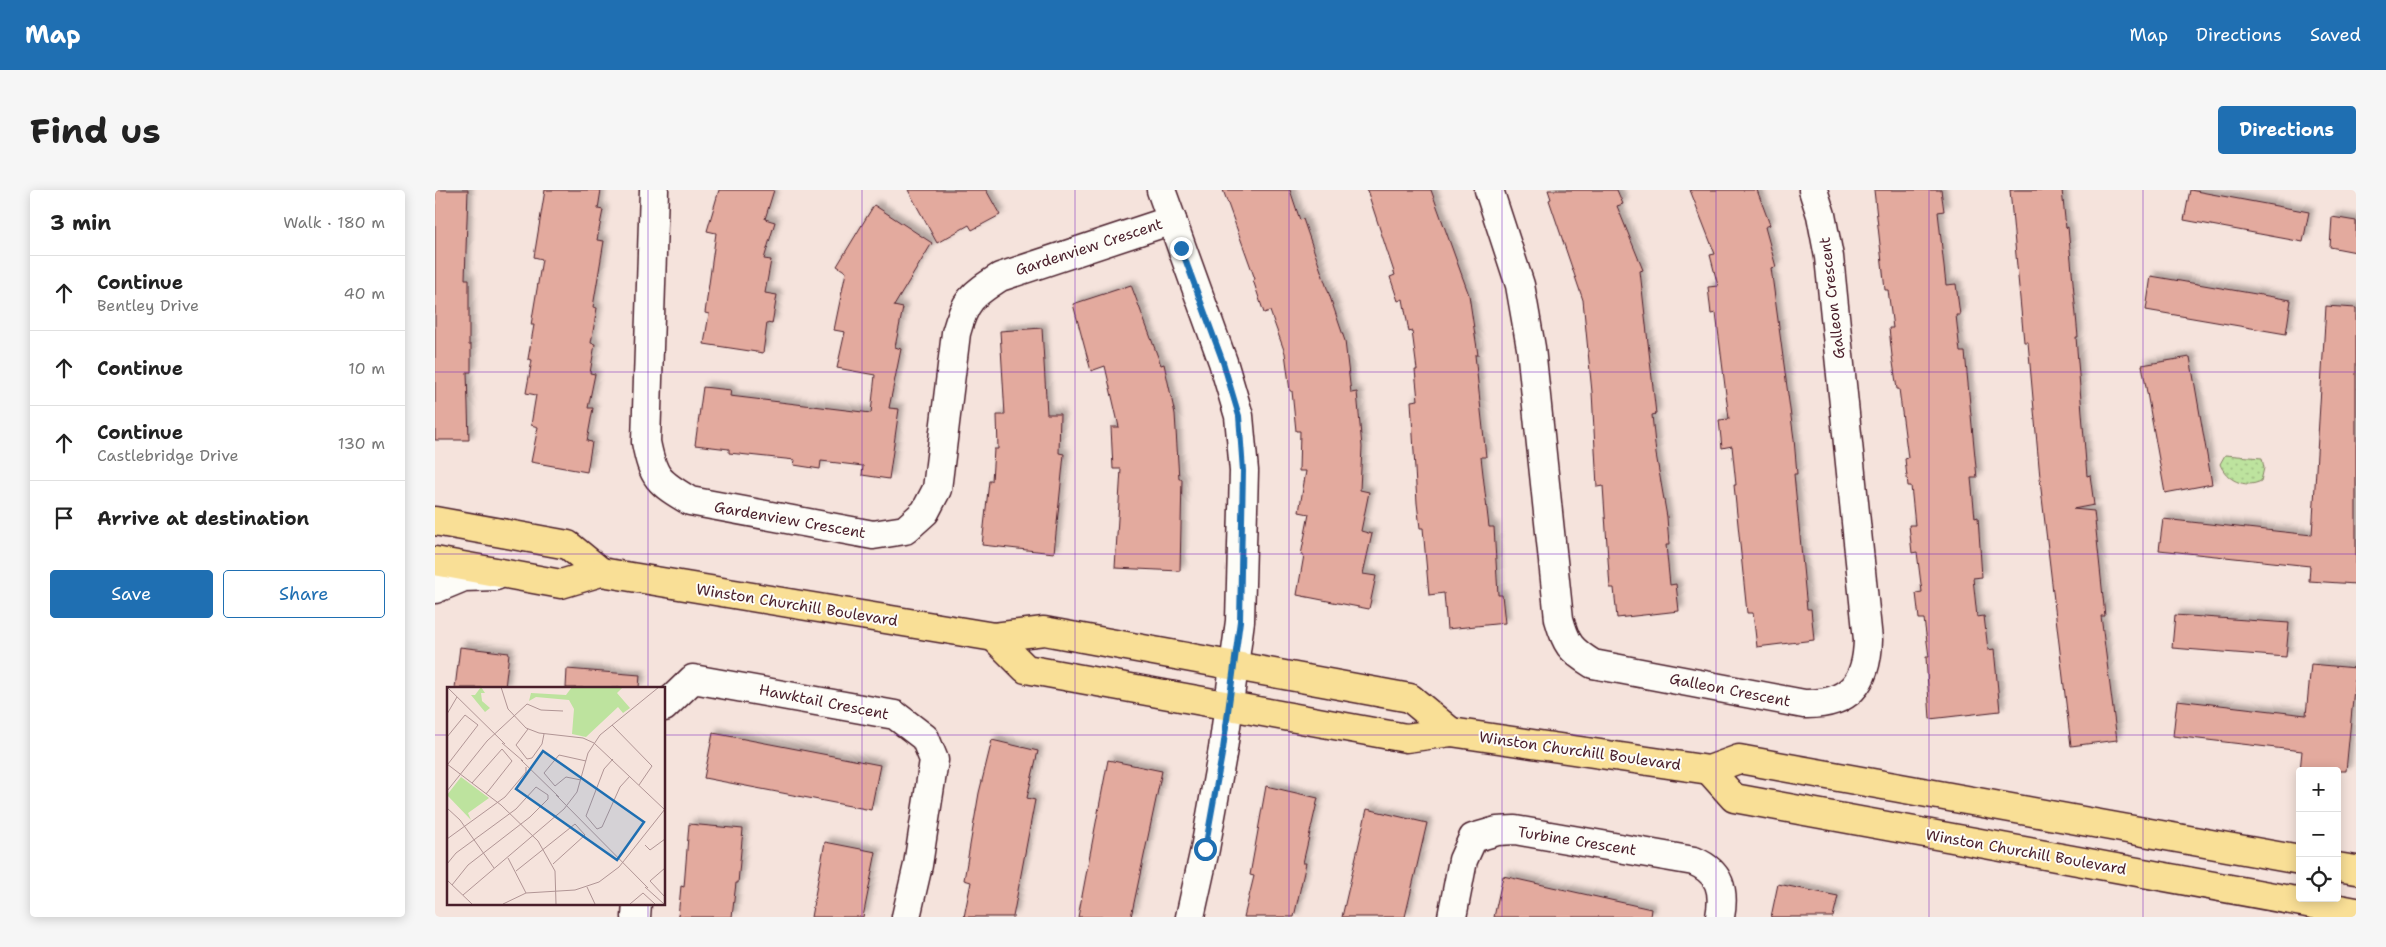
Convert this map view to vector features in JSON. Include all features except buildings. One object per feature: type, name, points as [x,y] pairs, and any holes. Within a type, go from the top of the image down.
[{"type":"main road","name":"Winston Churchill Boulevard","points":[[435,521],[568,546],[601,572]]},
{"type":"main road","name":"Winston Churchill Boulevard","points":[[435,561],[561,584],[601,572],[994,638],[1044,631],[1410,698],[1451,732]]},
{"type":"main road","name":"Winston Churchill Boulevard","points":[[994,638],[1026,669],[1406,738],[1451,732],[1709,770],[1739,759],[2296,859]]},
{"type":"main road","name":"Winston Churchill Boulevard","points":[[1709,770],[1734,798],[2356,912]]},
{"type":"main road","points":[[2341,868],[2356,870]]},
{"type":"street","name":"Gardenview Crescent","points":[[654,190],[646,442],[650,466],[664,486],[690,501],[873,535],[905,530],[925,512],[937,489],[956,333],[962,309],[979,290],[1000,277],[1172,220]]},
{"type":"street","points":[[1161,190],[1223,362],[1239,416],[1243,471],[1240,621],[1229,706],[1205,849],[1190,917]]},
{"type":"street","name":"Galleon Crescent","points":[[1489,190],[1520,285],[1531,348],[1559,619],[1564,637],[1575,653],[1593,664],[1804,704],[1819,704],[1837,699],[1852,689],[1863,676],[1868,660],[1868,640],[1829,257],[1821,214],[1813,190]]},
{"type":"street","points":[[435,589],[464,577],[512,575]]},
{"type":"street","name":"Hawktail Crescent","points":[[665,706],[693,679],[895,715],[925,738],[934,760],[918,864],[906,917]]},
{"type":"street","name":"Turbine Crescent","points":[[1452,917],[1463,860],[1473,838],[1497,831],[1515,830],[1694,861],[1708,866],[1718,882],[1722,906],[1720,917]]},
{"type":"street","points":[[636,917],[637,904]]},
{"type":"green space","points":[[2225,455],[2262,458],[2264,468],[2261,481],[2249,484],[2231,479],[2220,464]]},
{"type":"route","points":[[1181,248],[1223,362],[1239,416],[1243,471],[1240,621],[1223,749],[1205,849]]}]
